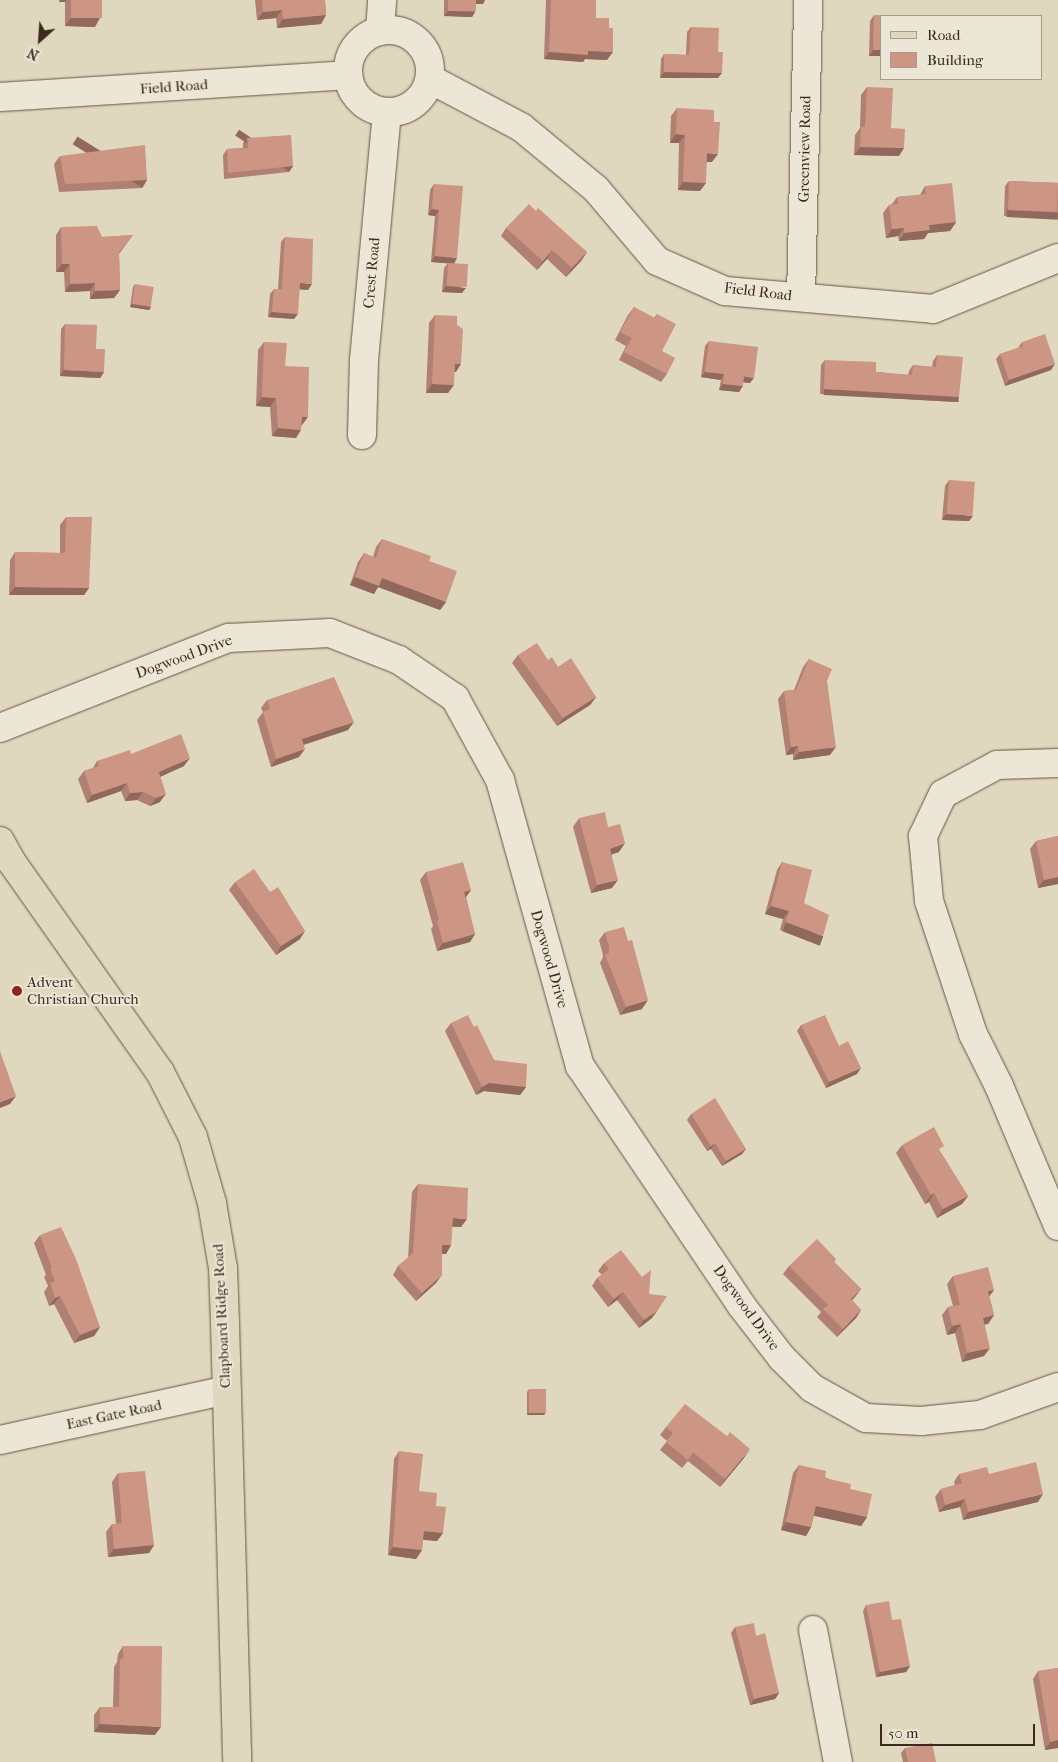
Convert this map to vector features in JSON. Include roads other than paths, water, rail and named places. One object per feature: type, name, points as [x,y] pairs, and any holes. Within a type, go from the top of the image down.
[{"type":"main road","name":"Clapboard Ridge Road","points":[[0,841],[11,861],[160,1072],[192,1137],[212,1203],[223,1268],[237,1762]]},
{"type":"street","points":[[380,31],[382,0]]},
{"type":"street","name":"Greenview Road","points":[[801,297],[808,0]]},
{"type":"street","points":[[380,31],[396,31],[412,37],[423,48],[430,63],[430,79],[425,92],[415,104],[402,110],[387,112],[361,101],[352,89],[348,75],[350,60],[356,47],[367,37],[380,31]]},
{"type":"street","name":"Field Road","points":[[0,97],[348,75]]},
{"type":"street","name":"Field Road","points":[[430,79],[520,127],[596,189],[657,261],[725,291],[933,309],[1058,258]]},
{"type":"street","name":"Crest Road","points":[[362,435],[364,360],[387,112]]},
{"type":"street","name":"Dogwood Drive","points":[[0,728],[229,638],[330,633],[399,660],[455,698],[500,780],[580,1066],[741,1305],[782,1358],[812,1388],[866,1418],[921,1421],[980,1415],[1058,1387]]},
{"type":"street","points":[[1058,763],[997,765],[943,794],[923,836],[929,901],[973,1034],[999,1086],[1058,1226]]},
{"type":"street","name":"East Gate Road","points":[[0,1440],[227,1390]]},
{"type":"street","points":[[813,1630],[838,1762]]},
{"type":"place","name":"Advent Christian Church","points":[[17,991]]}]
